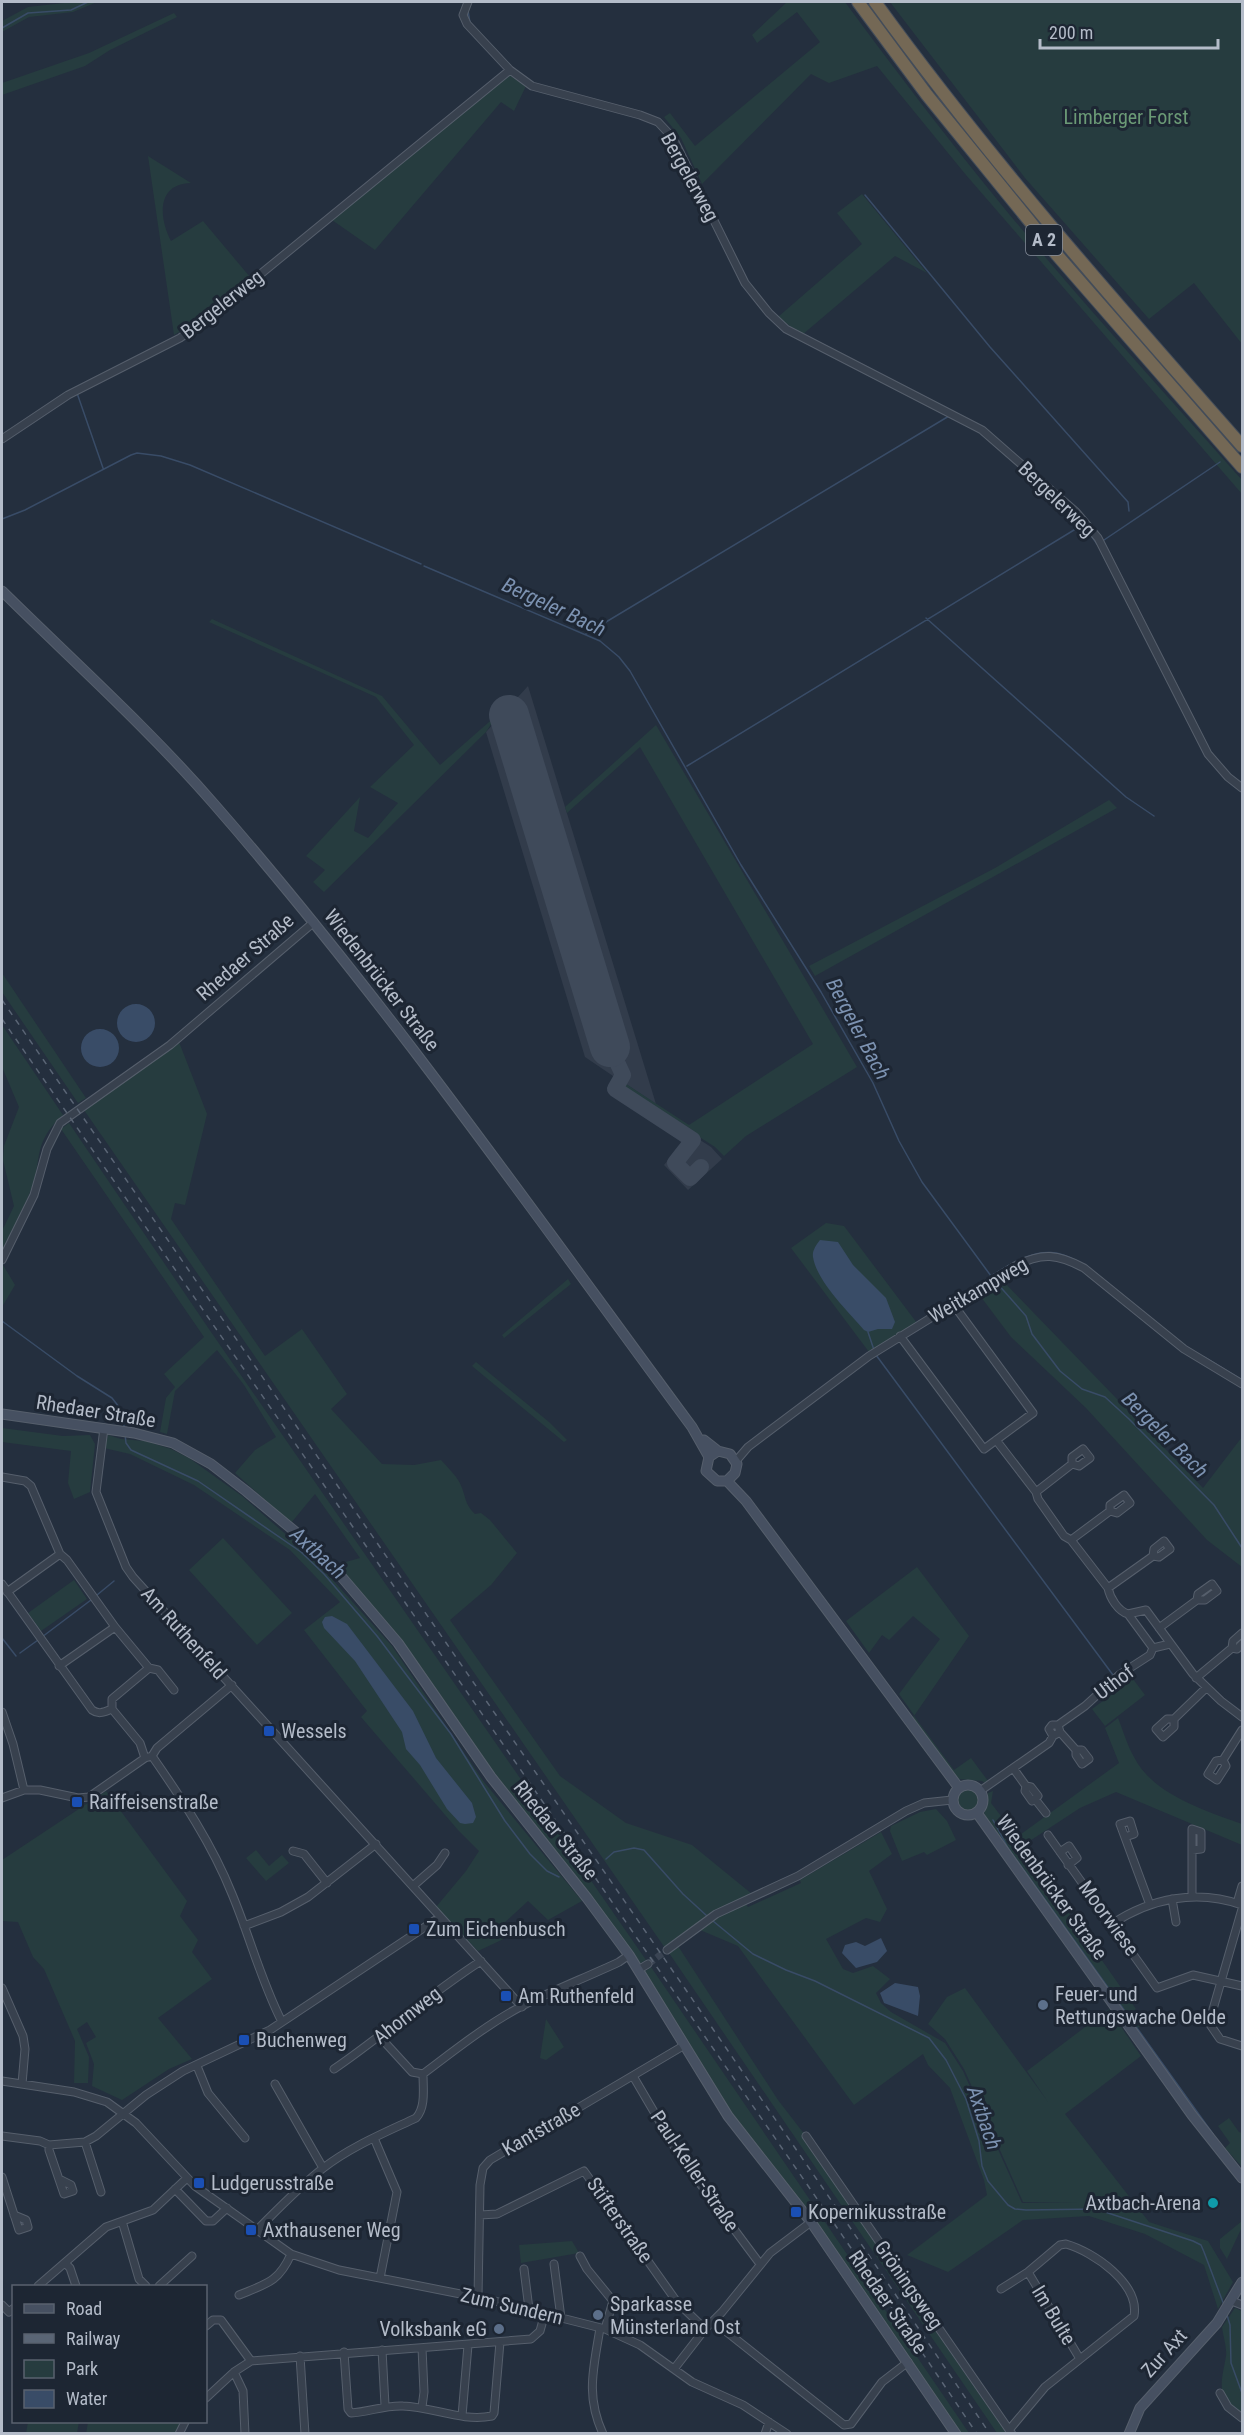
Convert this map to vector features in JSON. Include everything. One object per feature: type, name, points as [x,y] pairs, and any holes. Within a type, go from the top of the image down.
[{"type":"highway","name":"A 2","points":[[858,2],[927,95],[1050,247],[1242,467]]},
{"type":"highway","name":"A 2","points":[[876,2],[1015,183],[1085,267],[1242,446]]},
{"type":"street","points":[[468,2],[463,15],[467,24],[510,70]]},
{"type":"street","name":"Bergelerweg","points":[[2,439],[68,394],[180,338],[197,326],[510,70],[532,86],[658,122],[673,138],[745,283],[769,313],[786,329],[982,430],[1076,512],[1098,538],[1208,754],[1228,777],[1242,788]]},
{"type":"street","name":"Wiedenbrücker Straße","points":[[2,591],[179,765],[314,922],[425,1065],[692,1427]]},
{"type":"street","name":"Rhedaer Straße","points":[[2,1260],[34,1195],[46,1149],[60,1123],[170,1045],[314,922]]},
{"type":"street","name":"Weitkampweg","points":[[733,1458],[874,1352],[994,1279],[1036,1257],[1067,1259],[1084,1268],[1184,1349],[1242,1384]]},
{"type":"street","points":[[900,1336],[984,1449],[1033,1413],[953,1304]]},
{"type":"street","name":"Rhedaer Straße","points":[[2,1414],[117,1430],[173,1443],[211,1464],[298,1534],[340,1575],[398,1642],[491,1777],[629,1955],[728,2116],[811,2222],[956,2433]]},
{"type":"street","points":[[692,1427],[711,1448],[733,1458],[736,1470],[730,1479],[717,1481],[709,1475],[706,1466],[709,1457],[718,1452]]},
{"type":"street","points":[[692,1427],[709,1457]]},
{"type":"street","name":"Am Ruthenfeld","points":[[104,1428],[96,1492],[126,1567],[522,2007]]},
{"type":"street","points":[[996,1440],[1036,1491],[1038,1499],[1064,1536],[1071,1540],[1108,1588],[1110,1596],[1123,1613],[1146,1610],[1196,1678],[1242,1717]]},
{"type":"street","points":[[1036,1491],[1072,1464]]},
{"type":"street","points":[[2,1477],[25,1481],[32,1486],[60,1554],[67,1560],[115,1627],[149,1668],[158,1670],[174,1690]]},
{"type":"street","points":[[730,1479],[958,1788]]},
{"type":"street","points":[[1071,1540],[1110,1511]]},
{"type":"street","points":[[7,1592],[60,1554]]},
{"type":"street","points":[[1108,1588],[1153,1556]]},
{"type":"street","points":[[2,1584],[92,1710],[103,1713],[112,1708]]},
{"type":"street","points":[[1159,1628],[1197,1600]]},
{"type":"street","points":[[1128,1614],[1153,1648]]},
{"type":"street","points":[[59,1666],[115,1627]]},
{"type":"street","points":[[1196,1678],[1232,1648],[1233,1641],[1242,1633]]},
{"type":"street","name":"Uthof","points":[[980,1791],[1048,1743],[1057,1731],[1119,1675],[1150,1655],[1153,1648],[1170,1644]]},
{"type":"street","points":[[1232,1648],[1237,1649],[1242,1644]]},
{"type":"street","points":[[149,1668],[112,1699],[112,1708],[151,1754],[200,1830],[232,1893],[258,1970],[282,2022]]},
{"type":"street","points":[[2,1798],[24,1790],[40,1790],[78,1798],[88,1797],[151,1754],[232,1685]]},
{"type":"street","points":[[1174,1719],[1206,1688]]},
{"type":"street","points":[[2,1712],[13,1743],[24,1790]]},
{"type":"street","points":[[1223,1760],[1242,1730]]},
{"type":"street","points":[[1057,1731],[1076,1750]]},
{"type":"street","points":[[140,1743],[151,1754]]},
{"type":"street","points":[[1013,1768],[1026,1786],[1025,1791],[1032,1801],[1035,1798],[1046,1813]]},
{"type":"street","points":[[970,1785],[980,1791],[982,1804],[977,1813],[969,1816],[962,1815],[953,1807],[952,1800],[958,1788],[970,1785]]},
{"type":"street","points":[[667,1950],[716,1914],[798,1876],[906,1811],[924,1803],[952,1800]]},
{"type":"street","name":"Wiedenbrücker Straße","points":[[977,1813],[1192,2115],[1242,2175]]},
{"type":"street","name":"Moorwiese","points":[[1048,1835],[1157,1988],[1193,1975],[1242,1986]]},
{"type":"street","points":[[1125,1837],[1149,1905]]},
{"type":"street","points":[[244,1926],[294,1906],[376,1844]]},
{"type":"street","name":"Moorwiese","points":[[1059,1852],[1069,1846],[1077,1858],[1068,1865]]},
{"type":"street","points":[[1192,1850],[1192,1897]]},
{"type":"street","points":[[293,1851],[304,1854],[327,1883]]},
{"type":"street","points":[[413,1886],[437,1865],[444,1853]]},
{"type":"street","points":[[1242,1886],[1241,1905],[1209,2023],[1220,2039],[1242,2046]]},
{"type":"street","points":[[1112,1924],[1128,1913],[1172,1899],[1192,1897],[1241,1905]]},
{"type":"street","points":[[1172,1899],[1176,1922]]},
{"type":"street","points":[[2,2136],[40,2141],[49,2145],[85,2142],[146,2095],[196,2066],[282,2022],[440,1917]]},
{"type":"street","points":[[380,2037],[412,2072],[423,2074],[467,2040],[522,2007],[620,1962],[629,1955]]},
{"type":"street","name":"Ahornweg","points":[[334,2069],[481,1961]]},
{"type":"street","points":[[638,1970],[648,1964]]},
{"type":"street","points":[[2,1988],[25,2049],[22,2084]]},
{"type":"street","name":"Kantstraße","points":[[478,2297],[483,2168],[490,2160],[683,2046]]},
{"type":"street","points":[[196,2066],[208,2093],[245,2138]]},
{"type":"street","points":[[258,2229],[323,2168],[374,2138],[416,2118],[423,2105],[423,2074]]},
{"type":"street","name":"Paul-Keller-Straße","points":[[633,2076],[681,2158],[760,2264]]},
{"type":"street","name":"Zum Sundern","points":[[2,2081],[89,2095],[107,2102],[125,2113],[187,2178],[291,2254],[339,2270],[478,2297],[602,2328],[640,2345],[692,2382],[743,2405],[787,2433]]},
{"type":"street","points":[[275,2084],[323,2168]]},
{"type":"street","name":"Gröningsweg","points":[[806,2136],[1011,2432]]},
{"type":"street","points":[[374,2138],[397,2192],[380,2278]]},
{"type":"street","points":[[85,2142],[101,2192]]},
{"type":"street","points":[[49,2145],[59,2179]]},
{"type":"street","name":"Stifterstraße","points":[[480,2216],[497,2214],[584,2171],[677,2302],[705,2329]]},
{"type":"street","points":[[2,2177],[14,2216]]},
{"type":"street","points":[[39,2285],[106,2227],[153,2210],[187,2178]]},
{"type":"street","points":[[175,2189],[206,2221],[213,2221],[227,2208]]},
{"type":"street","points":[[122,2221],[139,2278],[145,2285]]},
{"type":"street","points":[[674,2369],[770,2253],[811,2222]]},
{"type":"street","name":"Im Bulte","points":[[1001,2289],[1028,2272],[1055,2249],[1066,2244],[1107,2266],[1119,2277],[1132,2294],[1135,2309],[1134,2316],[1045,2387],[1011,2432]]},
{"type":"street","points":[[239,2295],[275,2279],[285,2268],[291,2254]]},
{"type":"street","points":[[160,2285],[192,2256]]},
{"type":"street","points":[[580,2256],[586,2269],[613,2301],[602,2328],[591,2388],[603,2433]]},
{"type":"street","points":[[65,2263],[70,2268],[76,2285]]},
{"type":"street","points":[[554,2264],[561,2318]]},
{"type":"street","points":[[524,2269],[529,2309]]},
{"type":"street","name":"Im Bulte","points":[[1028,2272],[1080,2359]]},
{"type":"street","name":"Zur Axt","points":[[1129,2433],[1140,2408],[1220,2318],[1242,2282]]},
{"type":"street","points":[[1230,2304],[1242,2305]]},
{"type":"street","points":[[207,2397],[234,2372],[251,2361],[531,2339],[537,2335],[545,2313]]},
{"type":"street","points":[[207,2325],[213,2319],[221,2320],[251,2361]]},
{"type":"street","points":[[713,2321],[844,2425],[851,2424],[886,2378],[908,2362]]},
{"type":"street","points":[[344,2352],[350,2411],[353,2413],[385,2405],[422,2407],[462,2416],[492,2416],[500,2342]]},
{"type":"street","points":[[462,2416],[468,2345]]},
{"type":"street","points":[[422,2348],[424,2392],[422,2407]]},
{"type":"street","points":[[382,2350],[385,2405]]},
{"type":"street","points":[[300,2356],[306,2433]]},
{"type":"street","points":[[234,2372],[243,2391],[245,2433]]},
{"type":"street","points":[[1220,2393],[1228,2407],[1242,2418]]},
{"type":"street","points":[[765,2433],[769,2422]]},
{"type":"shaded area","points":[[528,686],[656,1104],[623,1082],[619,1088],[711,1147],[722,1159],[688,1190],[664,1165],[684,1140],[607,1091],[616,1078],[585,1057],[486,732]]},
{"type":"green space","points":[[97,2],[73,12],[29,17],[2,32],[2,21],[28,7]]},
{"type":"green space","points":[[787,2],[845,2],[921,104],[1029,238],[1242,480],[1242,494],[966,175],[877,66],[829,83],[811,74],[702,184],[681,138],[664,117],[670,113],[695,146],[820,42],[797,12],[757,43],[752,35]]},
{"type":"green space","name":"Limberger Forst","points":[[890,2],[1242,2],[1242,344],[1194,283],[1149,319],[1025,178]]},
{"type":"green space","points":[[174,13],[177,17],[110,50],[85,66],[2,95],[2,83],[89,53]]},
{"type":"green space","points":[[509,75],[526,86],[514,111],[501,102],[375,250],[332,220]]},
{"type":"green space","points":[[148,156],[191,183],[171,189],[163,204],[164,222],[171,241],[203,221],[250,277],[195,323],[174,335]]},
{"type":"green space","points":[[862,194],[927,273],[895,256],[802,335],[778,317],[862,244],[837,213]]},
{"type":"green space","points":[[212,619],[382,696],[440,765],[497,715],[486,732],[324,892],[313,882],[325,870],[306,856],[360,797],[354,831],[368,838],[398,803],[370,787],[414,745],[376,697],[209,622]]},
{"type":"green space","points":[[656,725],[857,1067],[746,1136],[724,1156],[715,1147],[620,1086],[623,1082],[689,1125],[813,1044],[640,747],[567,813],[565,807]]},
{"type":"green space","points":[[1109,800],[1117,808],[815,976],[809,966],[995,868]]},
{"type":"green space","points":[[2,973],[86,1098],[78,1103],[2,992]]},
{"type":"green space","points":[[2,1025],[63,1115],[46,1135],[29,1195],[2,1250],[2,1231],[14,1206],[3,1160],[4,1146],[19,1107],[2,1067]]},
{"type":"green space","points":[[179,1042],[207,1114],[185,1205],[175,1203],[171,1219],[265,1356],[302,1329],[347,1394],[331,1409],[382,1464],[414,1465],[441,1460],[458,1481],[472,1511],[475,1514],[481,1513],[490,1520],[517,1553],[491,1585],[450,1620],[560,1776],[626,1823],[692,1845],[752,1894],[665,1948],[84,1110]]},
{"type":"green space","points":[[69,1123],[646,1960],[639,1964],[584,1887],[493,1773],[401,1640],[335,1565],[360,1558],[315,1494],[291,1523],[235,1473],[255,1450],[276,1437],[244,1385],[217,1350],[175,1391],[167,1434],[160,1432],[166,1398],[175,1387],[164,1374],[204,1337],[61,1129]]},
{"type":"green space","points":[[826,1223],[844,1226],[917,1323],[869,1352],[791,1248]]},
{"type":"green space","points":[[3,1265],[15,1285],[2,1307],[2,1267]]},
{"type":"green space","points":[[1000,1278],[1203,1488],[1242,1437],[1242,1567],[1207,1540],[1086,1408],[1011,1337],[978,1293]]},
{"type":"green space","points":[[568,1279],[571,1284],[504,1338],[502,1335]]},
{"type":"green space","points":[[476,1362],[549,1422],[567,1440],[564,1442],[472,1366]]},
{"type":"green space","points":[[2,1428],[63,1436],[90,1435],[95,1444],[90,1492],[74,1499],[68,1483],[71,1451],[2,1442]]},
{"type":"green space","points":[[108,1435],[121,1439],[145,1441],[171,1449],[189,1458],[242,1496],[314,1559],[392,1646],[484,1782],[582,1901],[548,1920],[528,1901],[502,1925],[512,1935],[478,1951],[436,1907],[466,1871],[479,1851],[458,1830],[361,1717],[367,1711],[304,1630],[340,1602],[290,1550],[194,1485],[130,1454],[104,1448]]},
{"type":"green space","points":[[223,1538],[292,1613],[257,1645],[189,1570]]},
{"type":"green space","points":[[917,1567],[969,1636],[914,1716],[954,1770],[971,1758],[988,1781],[985,1783],[958,1779],[912,1719],[914,1715],[899,1694],[940,1639],[913,1616],[889,1640],[882,1635],[869,1653],[846,1621]]},
{"type":"green space","points":[[74,1580],[87,1599],[41,1631],[28,1613]]},
{"type":"green space","points":[[1133,1679],[1145,1695],[1105,1726],[1092,1709]]},
{"type":"green space","points":[[1118,1718],[1134,1757],[1153,1781],[1197,1807],[1242,1824],[1242,1845],[1116,1792],[1080,1808],[1022,1846],[1136,2009],[1132,2012],[1141,2026],[1136,2029],[985,1818],[984,1811],[988,1793],[993,1791],[991,1803],[1017,1837],[1119,1763],[1105,1728]]},
{"type":"green space","points":[[968,1788],[973,1789],[979,1795],[979,1805],[973,1811],[968,1812],[963,1811],[957,1805],[956,1800],[957,1795],[963,1789]]},
{"type":"green space","points":[[106,1791],[187,1901],[180,1916],[198,1940],[192,1952],[212,1979],[158,2018],[192,2059],[169,2069],[122,2100],[92,2086],[94,2064],[86,2043],[96,2037],[87,2022],[77,2029],[89,2057],[88,2083],[74,2083],[75,2041],[44,1969],[33,1957],[18,1922],[2,1921],[2,1860]]},
{"type":"green space","points":[[936,1809],[947,1821],[956,1840],[927,1855],[924,1852],[902,1861],[890,1831],[891,1826],[920,1812]]},
{"type":"green space","points":[[881,1832],[892,1854],[869,1871],[887,1909],[880,1922],[866,1918],[826,1939],[843,1969],[853,1973],[873,1966],[890,1979],[876,1993],[881,2003],[891,2012],[945,2043],[963,2071],[1022,2203],[1077,2202],[1023,2202],[964,2069],[945,2039],[928,2024],[947,1997],[965,1988],[1048,2102],[1027,2071],[1109,2009],[1141,2056],[1065,2114],[1149,2222],[1208,2241],[1233,2282],[1218,2309],[1204,2265],[1145,2234],[1089,2216],[1023,2220],[948,2272],[907,2255],[987,2195],[984,2180],[950,2088],[928,2065],[923,2054],[854,2105],[738,1946],[700,1930],[718,1916],[745,1903],[748,1907],[801,1883],[800,1880]]},
{"type":"green space","points":[[256,1850],[269,1866],[282,1855],[289,1863],[266,1881],[246,1858]]},
{"type":"green space","points":[[678,1946],[778,2100],[805,2135],[890,2265],[1006,2433],[997,2433],[669,1953]]},
{"type":"green space","points":[[651,1967],[969,2433],[958,2433],[731,2113],[643,1973]]},
{"type":"green space","points":[[546,2019],[564,2047],[546,2060],[540,2058]]},
{"type":"green space","points":[[1229,2118],[1242,2133],[1242,2167],[1225,2148],[1230,2143],[1218,2126]]},
{"type":"green space","points":[[1242,2221],[1242,2227],[1227,2259],[1220,2248],[1220,2239]]},
{"type":"green space","points":[[572,2241],[579,2253],[521,2263],[519,2245]]},
{"type":"green space","points":[[1235,2308],[1242,2311],[1242,2416],[1227,2402],[1222,2389],[1226,2353],[1222,2327]]},
{"type":"green space","points":[[28,2423],[79,2423],[77,2433],[26,2433]]},
{"type":"green space","points":[[88,2423],[181,2423],[176,2433],[86,2434]]},
{"type":"water","points":[[136,1004],[150,1009],[155,1023],[150,1037],[136,1042],[122,1037],[117,1023],[122,1009]]},
{"type":"water","points":[[100,1029],[107,1030],[113,1035],[118,1041],[118,1055],[113,1061],[107,1066],[100,1067],[93,1066],[87,1061],[82,1055],[81,1048],[82,1041],[87,1035],[93,1030]]},
{"type":"water","points":[[820,1240],[838,1242],[853,1265],[886,1298],[895,1322],[892,1329],[868,1332],[864,1330],[834,1296],[820,1276],[813,1257]]},
{"type":"water","points":[[332,1616],[347,1624],[413,1711],[436,1758],[472,1803],[476,1817],[473,1823],[460,1823],[447,1809],[420,1765],[406,1749],[402,1732],[355,1661],[324,1628],[322,1622],[325,1617]]},
{"type":"water","points":[[881,1938],[887,1951],[877,1962],[856,1968],[842,1953],[845,1945],[856,1942],[865,1946]]},
{"type":"water","points":[[895,1983],[918,1987],[920,1996],[918,2016],[884,2003],[880,1993]]},
{"type":"waterway","points":[[2,28],[28,13],[71,10],[88,2]]},
{"type":"waterway","points":[[468,10],[470,23]]},
{"type":"waterway","points":[[490,44],[510,65]]},
{"type":"waterway","points":[[865,195],[990,347],[1128,502],[1129,511]]},
{"type":"waterway","points":[[77,393],[103,468]]},
{"type":"waterway","points":[[586,634],[949,416]]},
{"type":"waterway","name":"Bergeler Bach","points":[[2,519],[25,510],[137,453],[161,456],[190,465],[421,564]]},
{"type":"waterway","points":[[1104,540],[1220,462]]},
{"type":"waterway","points":[[687,766],[1074,530],[1083,528],[1088,531],[1097,544]]},
{"type":"waterway","name":"Bergeler Bach","points":[[424,566],[600,641],[619,657],[630,671],[741,865],[821,992],[873,1083],[899,1141],[922,1182],[991,1276]]},
{"type":"waterway","points":[[926,618],[1126,797],[1154,816]]},
{"type":"waterway","points":[[991,1276],[1024,1258],[1038,1253],[1051,1252],[1077,1261],[1108,1283]]},
{"type":"waterway","name":"Bergeler Bach","points":[[996,1282],[1026,1316],[1032,1334],[1060,1371],[1082,1389],[1105,1397],[1129,1419],[1214,1505],[1242,1548]]},
{"type":"waterway","name":"Axtbach","points":[[2,1321],[77,1376],[112,1398],[123,1412],[124,1427]]},
{"type":"waterway","points":[[868,1332],[874,1350]]},
{"type":"waterway","points":[[876,1355],[1113,1675]]},
{"type":"waterway","points":[[1204,1357],[1242,1380]]},
{"type":"waterway","name":"Axtbach","points":[[125,1434],[126,1443],[131,1450],[198,1481],[301,1552],[324,1574],[377,1636],[451,1734],[505,1821],[530,1854],[547,1871],[559,1877]]},
{"type":"waterway","points":[[97,1595],[114,1581]]},
{"type":"waterway","points":[[42,1637],[91,1600]]},
{"type":"waterway","points":[[2,1638],[16,1656]]},
{"type":"waterway","points":[[20,1653],[38,1640]]},
{"type":"waterway","points":[[993,1820],[1008,1848],[1213,2134]]},
{"type":"waterway","name":"Axtbach","points":[[606,1859],[614,1852],[634,1848],[644,1850],[683,1894],[707,1916]]},
{"type":"waterway","name":"Axtbach","points":[[713,1921],[753,1954],[815,1981],[929,2038],[946,2060],[966,2099],[979,2141],[982,2166],[988,2181],[1008,2205],[1015,2209],[1026,2210],[1096,2209],[1193,2241],[1201,2245],[1224,2305]]},
{"type":"waterway","name":"Axtbach","points":[[1227,2315],[1230,2325],[1231,2363],[1242,2393]]},
{"type":"taxiway","points":[[610,1047],[623,1075],[615,1089],[693,1140],[675,1163],[690,1178],[701,1167]]},
{"type":"runway","points":[[509,715],[610,1047]]},
{"type":"tunnel","points":[[648,1964],[667,1950]]},
{"type":"railway","points":[[2,1000],[849,2226],[990,2434]]},
{"type":"railway","points":[[2,1019],[880,2290],[977,2434]]},
{"type":"place","name":"Wessels","points":[[269,1731]]},
{"type":"place","name":"Raiffeisenstraße","points":[[77,1802]]},
{"type":"place","name":"Zum Eichenbusch","points":[[414,1929]]},
{"type":"place","name":"Am Ruthenfeld","points":[[506,1996]]},
{"type":"place","name":"Feuer- und Rettungswache Oelde","points":[[1043,2005]]},
{"type":"place","name":"Buchenweg","points":[[244,2040]]},
{"type":"place","name":"Ludgerusstraße","points":[[199,2183]]},
{"type":"place","name":"Axtbach-Arena","points":[[1213,2203]]},
{"type":"place","name":"Kopernikusstraße","points":[[796,2212]]},
{"type":"place","name":"Axthausener Weg","points":[[251,2230]]},
{"type":"place","name":"Sparkasse Münsterland Ost","points":[[598,2315]]},
{"type":"place","name":"Volksbank eG","points":[[499,2329]]}]
